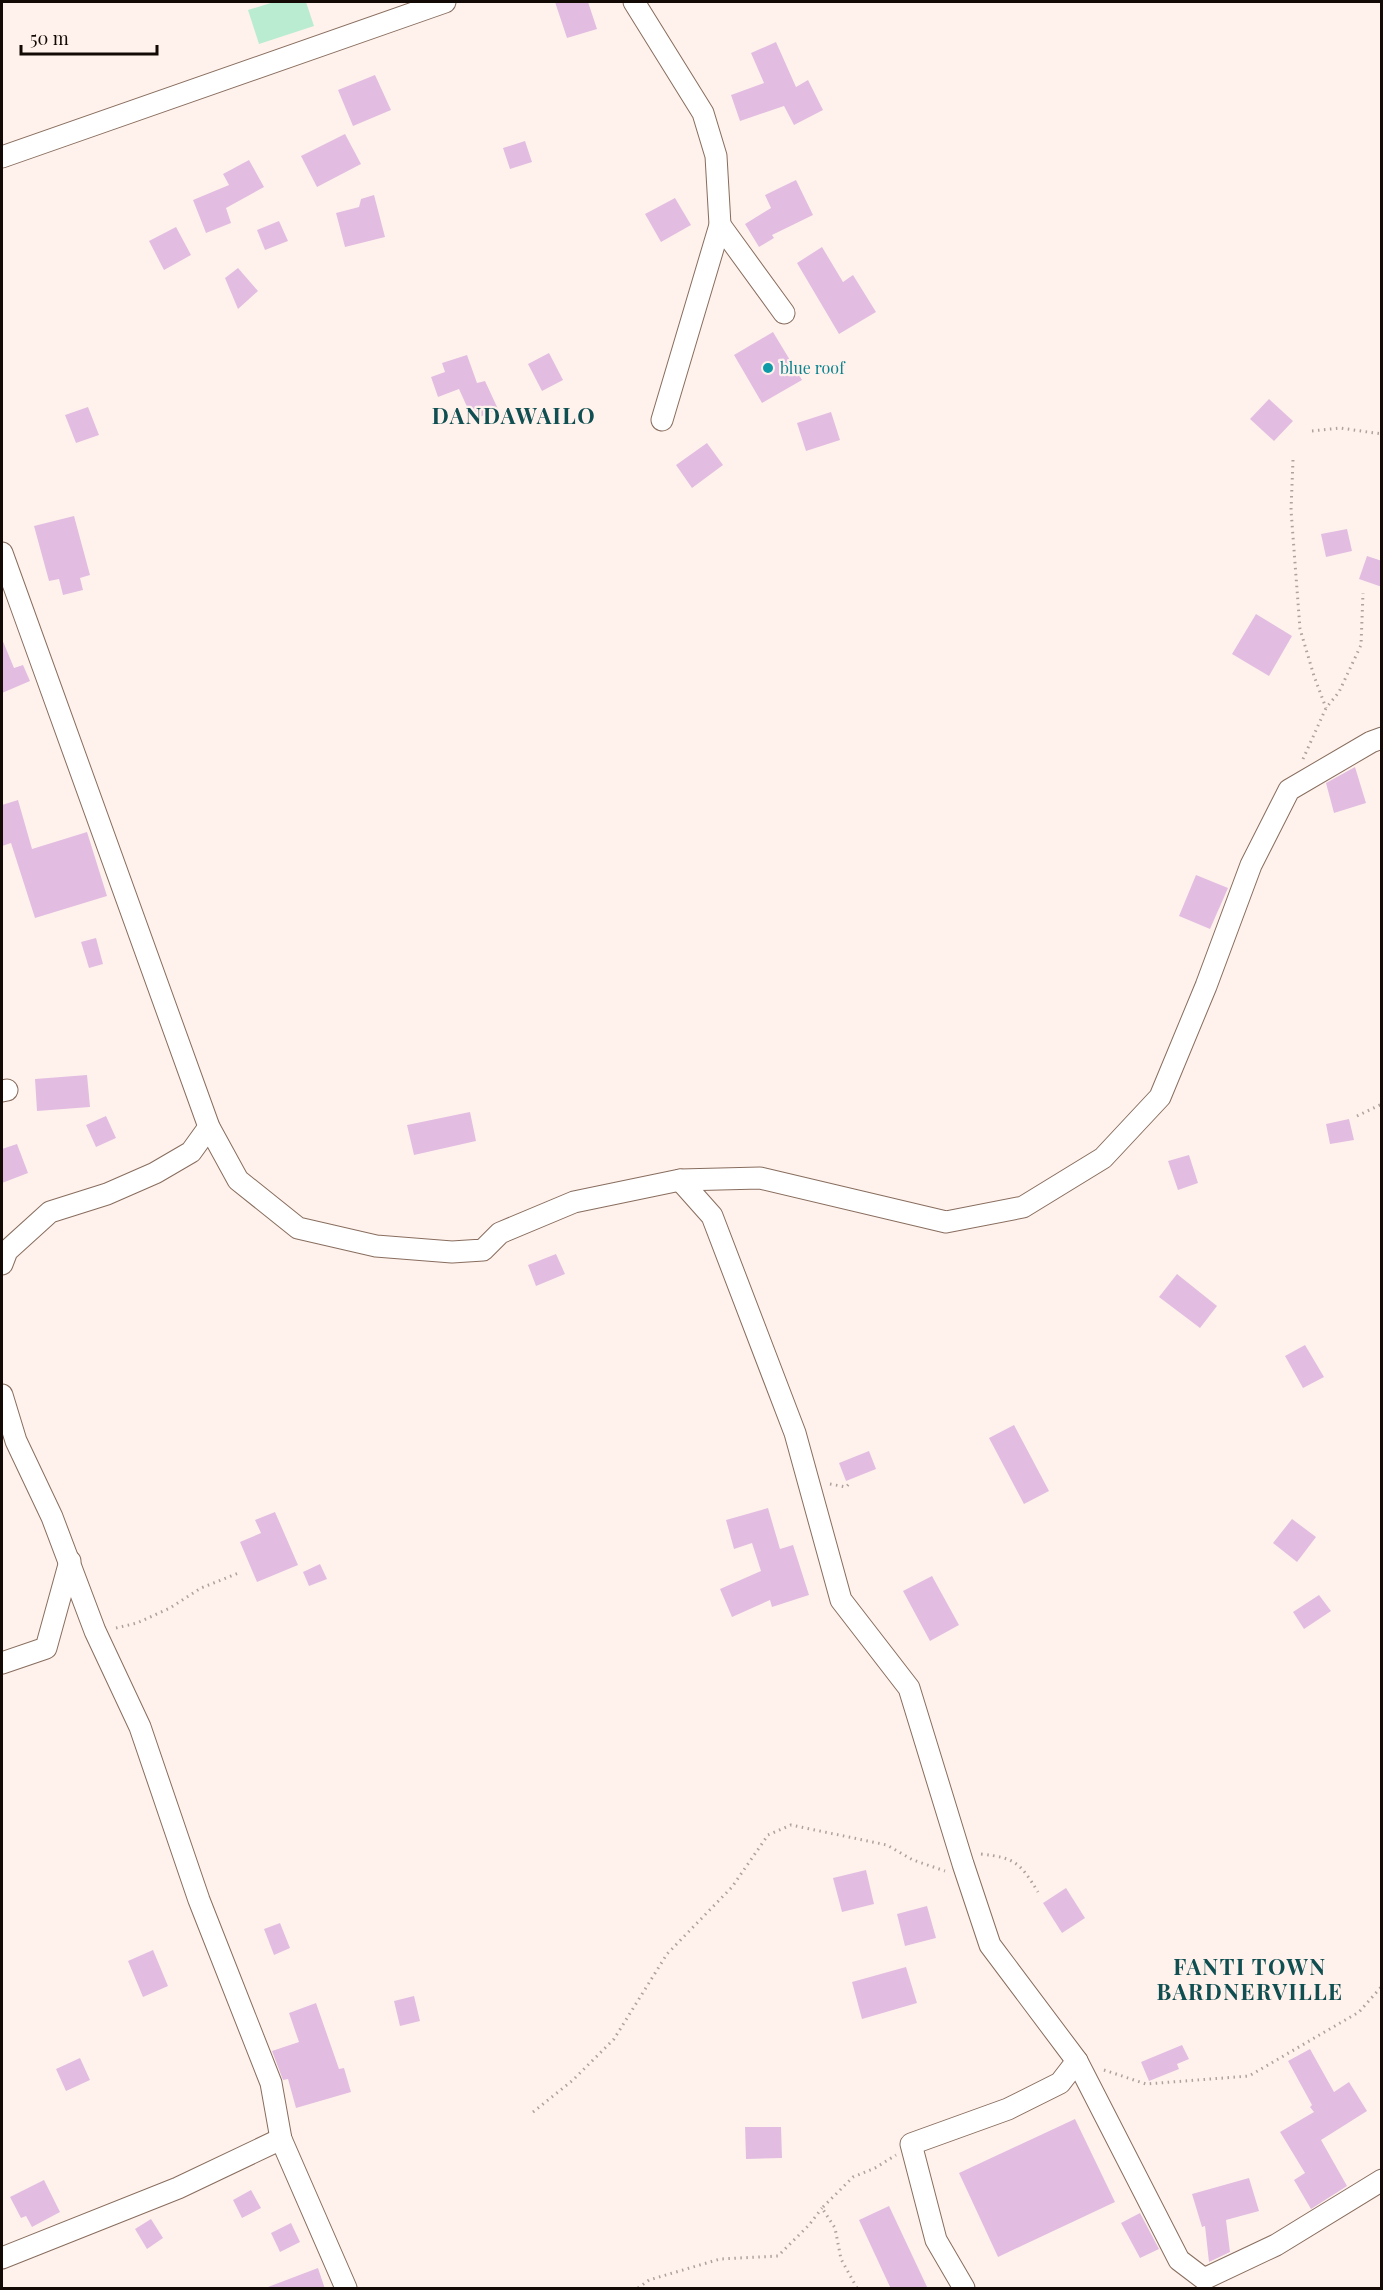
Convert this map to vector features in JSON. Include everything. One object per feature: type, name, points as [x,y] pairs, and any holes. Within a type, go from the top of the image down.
[{"type":"street","points":[[2,157],[445,2]]},
{"type":"street","points":[[634,2],[703,113],[716,156],[720,225],[662,420]]},
{"type":"street","points":[[720,225],[784,314]]},
{"type":"street","points":[[2,553],[209,1127],[238,1180],[298,1228],[376,1246],[452,1251],[483,1250],[500,1233],[574,1202],[680,1180],[760,1178],[946,1222],[1023,1208],[1103,1158],[1160,1097],[1206,986],[1251,866],[1289,790],[1371,742],[1382,738]]},
{"type":"street","points":[[3,1251],[50,1212],[107,1194],[155,1173],[191,1152],[209,1127]]},
{"type":"street","points":[[680,1180],[712,1216],[795,1433],[841,1600],[909,1688],[990,1945],[1077,2061],[1179,2260],[1204,2279],[1276,2245],[1382,2180]]},
{"type":"street","points":[[2,1395],[16,1441],[52,1517],[97,1634],[140,1727],[200,1900],[271,2083],[281,2139],[346,2289]]},
{"type":"street","points":[[2,1663],[46,1648],[70,1561]]},
{"type":"street","points":[[964,2289],[936,2240],[911,2144],[1008,2109],[1060,2083],[1077,2061]]},
{"type":"street","points":[[5,2252],[178,2188],[281,2139]]},
{"type":"path","points":[[1312,431],[1340,428],[1382,434]]},
{"type":"path","points":[[1293,460],[1292,510],[1300,629],[1326,708]]},
{"type":"path","points":[[1303,759],[1326,708],[1339,692],[1361,645],[1363,593]]},
{"type":"path","points":[[1357,1116],[1382,1104]]},
{"type":"path","points":[[97,1634],[136,1623],[170,1608],[201,1588],[241,1572]]},
{"type":"path","points":[[533,2112],[573,2080],[614,2039],[667,1954],[732,1887],[768,1835],[791,1825],[886,1845],[913,1860],[943,1872],[980,1854],[1005,1857],[1022,1867],[1038,1892]]},
{"type":"path","points":[[1077,2061],[1146,2084],[1249,2076],[1359,2012],[1382,1986]]},
{"type":"path","points":[[638,2289],[649,2280],[720,2259],[778,2256],[853,2177],[876,2168],[911,2144]]},
{"type":"path","points":[[822,2208],[836,2228],[841,2259],[857,2289]]},
{"type":"green space","points":[[274,2],[306,2],[314,26],[259,44],[248,10]]},
{"type":"building","points":[[555,2],[588,2],[597,29],[567,38]]},
{"type":"building","points":[[776,42],[796,87],[808,80],[823,110],[794,125],[784,106],[740,121],[731,95],[764,83],[751,53]]},
{"type":"building","points":[[375,75],[391,110],[353,126],[338,90]]},
{"type":"building","points":[[345,134],[361,164],[317,187],[301,156]]},
{"type":"building","points":[[525,141],[532,162],[510,169],[503,148]]},
{"type":"building","points":[[249,160],[264,187],[226,208],[231,223],[206,233],[193,200],[229,185],[223,174]]},
{"type":"building","points":[[796,180],[813,215],[772,235],[774,238],[759,247],[745,224],[771,208],[765,195]]},
{"type":"building","points":[[374,195],[385,237],[345,247],[336,213],[359,207],[361,199]]},
{"type":"building","points":[[675,198],[691,225],[661,242],[645,214]]},
{"type":"building","points":[[279,221],[288,241],[265,250],[257,230]]},
{"type":"building","points":[[176,227],[191,255],[164,270],[149,241]]},
{"type":"building","points":[[822,247],[843,282],[853,275],[876,312],[839,334],[797,263]]},
{"type":"building","points":[[238,268],[258,291],[238,309],[225,278]]},
{"type":"building","name":"blue roof","points":[[773,332],[802,380],[762,403],[734,355]]},
{"type":"building","points":[[549,353],[563,380],[542,391],[528,364]]},
{"type":"building","points":[[467,355],[477,383],[485,381],[498,409],[473,420],[459,389],[438,397],[431,377],[445,372],[442,363]]},
{"type":"building","points":[[1269,399],[1293,421],[1274,441],[1250,419]]},
{"type":"building","points":[[88,407],[99,435],[76,443],[65,415]]},
{"type":"building","points":[[831,412],[840,440],[806,451],[797,423]]},
{"type":"building","points":[[707,443],[723,465],[692,488],[676,465]]},
{"type":"building","points":[[74,516],[90,575],[80,578],[83,590],[63,595],[59,579],[49,581],[34,526]]},
{"type":"building","points":[[1347,529],[1352,551],[1326,557],[1321,534]]},
{"type":"building","points":[[1367,556],[1382,561],[1382,587],[1359,579]]},
{"type":"building","points":[[1256,614],[1292,636],[1269,676],[1232,654]]},
{"type":"building","points":[[2,639],[14,668],[23,665],[30,681],[2,693]]},
{"type":"building","points":[[1355,767],[1366,803],[1334,813],[1326,783]]},
{"type":"building","points":[[18,800],[32,849],[87,832],[107,896],[35,918],[11,843],[2,846],[2,805]]},
{"type":"building","points":[[1196,875],[1228,888],[1210,929],[1179,916]]},
{"type":"building","points":[[96,938],[103,964],[89,968],[81,942]]},
{"type":"building","points":[[87,1075],[90,1107],[37,1111],[35,1079]]},
{"type":"building","points":[[470,1112],[476,1141],[414,1155],[407,1125]]},
{"type":"building","points":[[106,1116],[116,1138],[96,1147],[86,1125]]},
{"type":"building","points":[[1349,1119],[1354,1140],[1330,1144],[1326,1124]]},
{"type":"building","points":[[17,1144],[28,1173],[2,1183],[2,1149]]},
{"type":"building","points":[[1189,1155],[1198,1183],[1178,1190],[1168,1161]]},
{"type":"building","points":[[556,1254],[565,1274],[536,1286],[528,1265]]},
{"type":"building","points":[[1177,1274],[1217,1306],[1200,1328],[1159,1297]]},
{"type":"building","points":[[1305,1345],[1324,1377],[1303,1388],[1285,1356]]},
{"type":"building","points":[[1014,1425],[1049,1491],[1024,1504],[989,1438]]},
{"type":"building","points":[[869,1451],[876,1469],[846,1481],[839,1463]]},
{"type":"building","points":[[768,1508],[780,1549],[793,1545],[809,1595],[772,1607],[770,1600],[732,1617],[720,1589],[761,1571],[752,1543],[734,1549],[726,1520]]},
{"type":"building","points":[[275,1512],[298,1565],[257,1582],[240,1542],[261,1533],[255,1520]]},
{"type":"building","points":[[1292,1519],[1316,1537],[1297,1562],[1273,1543]]},
{"type":"building","points":[[320,1564],[327,1579],[309,1586],[303,1572]]},
{"type":"building","points":[[932,1576],[959,1625],[930,1641],[903,1591]]},
{"type":"building","points":[[1319,1595],[1331,1611],[1304,1629],[1293,1612]]},
{"type":"building","points":[[866,1870],[874,1904],[842,1912],[833,1878]]},
{"type":"building","points":[[1066,1888],[1085,1918],[1062,1933],[1043,1903]]},
{"type":"building","points":[[927,1906],[936,1938],[905,1946],[897,1914]]},
{"type":"building","points":[[280,1923],[290,1948],[274,1955],[264,1929]]},
{"type":"building","points":[[153,1950],[168,1986],[143,1997],[128,1961]]},
{"type":"building","points":[[906,1967],[917,2003],[862,2019],[852,1982]]},
{"type":"building","points":[[414,1996],[420,2021],[400,2026],[394,2001]]},
{"type":"building","points":[[316,2003],[339,2069],[344,2068],[351,2092],[296,2108],[288,2079],[283,2080],[272,2051],[299,2042],[289,2013]]},
{"type":"building","points":[[1182,2045],[1189,2059],[1177,2064],[1179,2069],[1149,2081],[1141,2062]]},
{"type":"building","points":[[1310,2049],[1334,2092],[1349,2082],[1367,2111],[1321,2140],[1347,2186],[1311,2209],[1294,2180],[1305,2173],[1280,2132],[1314,2112],[1288,2061]]},
{"type":"building","points":[[80,2058],[90,2080],[66,2091],[56,2069]]},
{"type":"building","points":[[1075,2119],[1115,2202],[998,2257],[959,2173]]},
{"type":"building","points":[[745,2127],[781,2127],[782,2158],[746,2159]]},
{"type":"building","points":[[1249,2178],[1259,2211],[1226,2220],[1230,2252],[1209,2262],[1205,2226],[1202,2227],[1192,2194]]},
{"type":"building","points":[[44,2180],[60,2212],[32,2227],[26,2216],[21,2218],[10,2197]]},
{"type":"building","points":[[251,2190],[261,2208],[242,2218],[233,2200]]},
{"type":"building","points":[[889,2206],[928,2289],[891,2289],[859,2220]]},
{"type":"building","points":[[1140,2213],[1159,2249],[1140,2258],[1121,2223]]},
{"type":"building","points":[[151,2219],[163,2238],[147,2249],[135,2229]]},
{"type":"building","points":[[291,2223],[300,2242],[280,2252],[271,2233]]},
{"type":"building","points":[[318,2268],[325,2289],[268,2289],[268,2287]]},
{"type":"place","name":"blue roof","points":[[768,368]]},
{"type":"district","name":"DANDAWAILO","points":[[514,416]]},
{"type":"district","name":"FANTI TOWN BARDNERVILLE","points":[[1250,1980]]}]
